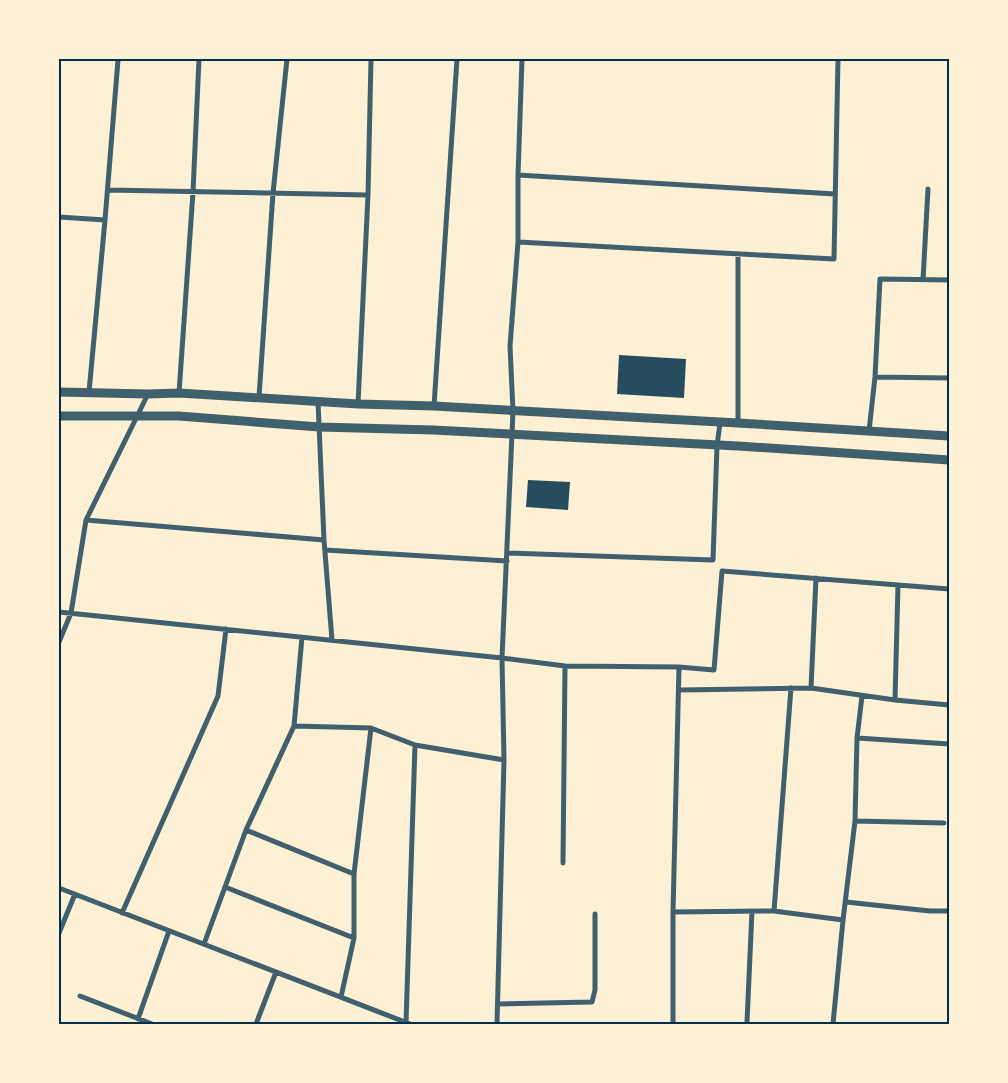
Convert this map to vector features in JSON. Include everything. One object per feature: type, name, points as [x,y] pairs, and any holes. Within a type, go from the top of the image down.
[{"type":"street","points":[[179,393],[194,192],[199,59]]},
{"type":"street","points":[[258,398],[273,193],[287,59]]},
{"type":"street","points":[[358,404],[368,195],[371,59]]},
{"type":"street","points":[[434,406],[457,59]]},
{"type":"street","points":[[497,1024],[504,760],[502,658],[508,561],[513,411],[510,346],[518,242],[522,59]]},
{"type":"street","points":[[518,242],[834,259],[838,59]]},
{"type":"street","points":[[89,392],[118,60]]},
{"type":"street","points":[[518,175],[836,194]]},
{"type":"street","points":[[923,280],[928,189]]},
{"type":"street","points":[[108,190],[368,195]]},
{"type":"street","points":[[59,217],[105,220]]},
{"type":"street","points":[[738,254],[738,423]]},
{"type":"street","points":[[869,431],[875,377],[880,279],[949,280]]},
{"type":"street","points":[[875,377],[949,378]]},
{"type":"street","points":[[59,392],[179,393],[949,436]]},
{"type":"street","points":[[59,642],[71,613],[86,520],[148,394]]},
{"type":"street","points":[[318,402],[324,540],[332,640]]},
{"type":"street","points":[[59,416],[179,416],[318,427],[433,430],[949,460]]},
{"type":"street","points":[[508,553],[713,560],[717,446],[720,423]]},
{"type":"street","points":[[86,520],[324,540]]},
{"type":"street","points":[[325,550],[508,561]]},
{"type":"street","points":[[59,612],[565,666],[679,667],[714,670],[722,571],[949,589]]},
{"type":"street","points":[[811,688],[816,578]]},
{"type":"street","points":[[895,700],[898,585]]},
{"type":"street","points":[[122,912],[218,696],[226,629]]},
{"type":"street","points":[[204,944],[246,830],[294,726],[302,637]]},
{"type":"street","points":[[564,863],[565,666]]},
{"type":"street","points":[[672,1024],[672,912],[679,667]]},
{"type":"street","points":[[774,911],[791,688]]},
{"type":"street","points":[[679,690],[811,688],[895,700],[949,704]]},
{"type":"street","points":[[833,1024],[855,821],[857,738],[862,696]]},
{"type":"street","points":[[294,726],[371,728],[415,745],[504,760]]},
{"type":"street","points":[[341,997],[354,938],[354,874],[371,728]]},
{"type":"street","points":[[857,738],[949,744]]},
{"type":"street","points":[[59,888],[408,1024],[415,745]]},
{"type":"street","points":[[855,821],[944,823]]},
{"type":"street","points":[[246,830],[354,874]]},
{"type":"street","points":[[225,887],[354,938]]},
{"type":"street","points":[[59,932],[75,894]]},
{"type":"street","points":[[846,902],[930,911],[949,911]]},
{"type":"street","points":[[747,1022],[752,911]]},
{"type":"street","points":[[672,912],[774,911],[843,920]]},
{"type":"street","points":[[498,1004],[592,1002],[595,990],[595,914]]},
{"type":"street","points":[[138,1019],[169,931]]},
{"type":"street","points":[[256,1024],[276,972]]},
{"type":"street","points":[[80,996],[152,1024]]},
{"type":"building","points":[[619,355],[686,359],[684,398],[617,394]]},
{"type":"building","points":[[528,480],[570,482],[568,510],[526,507]]}]
